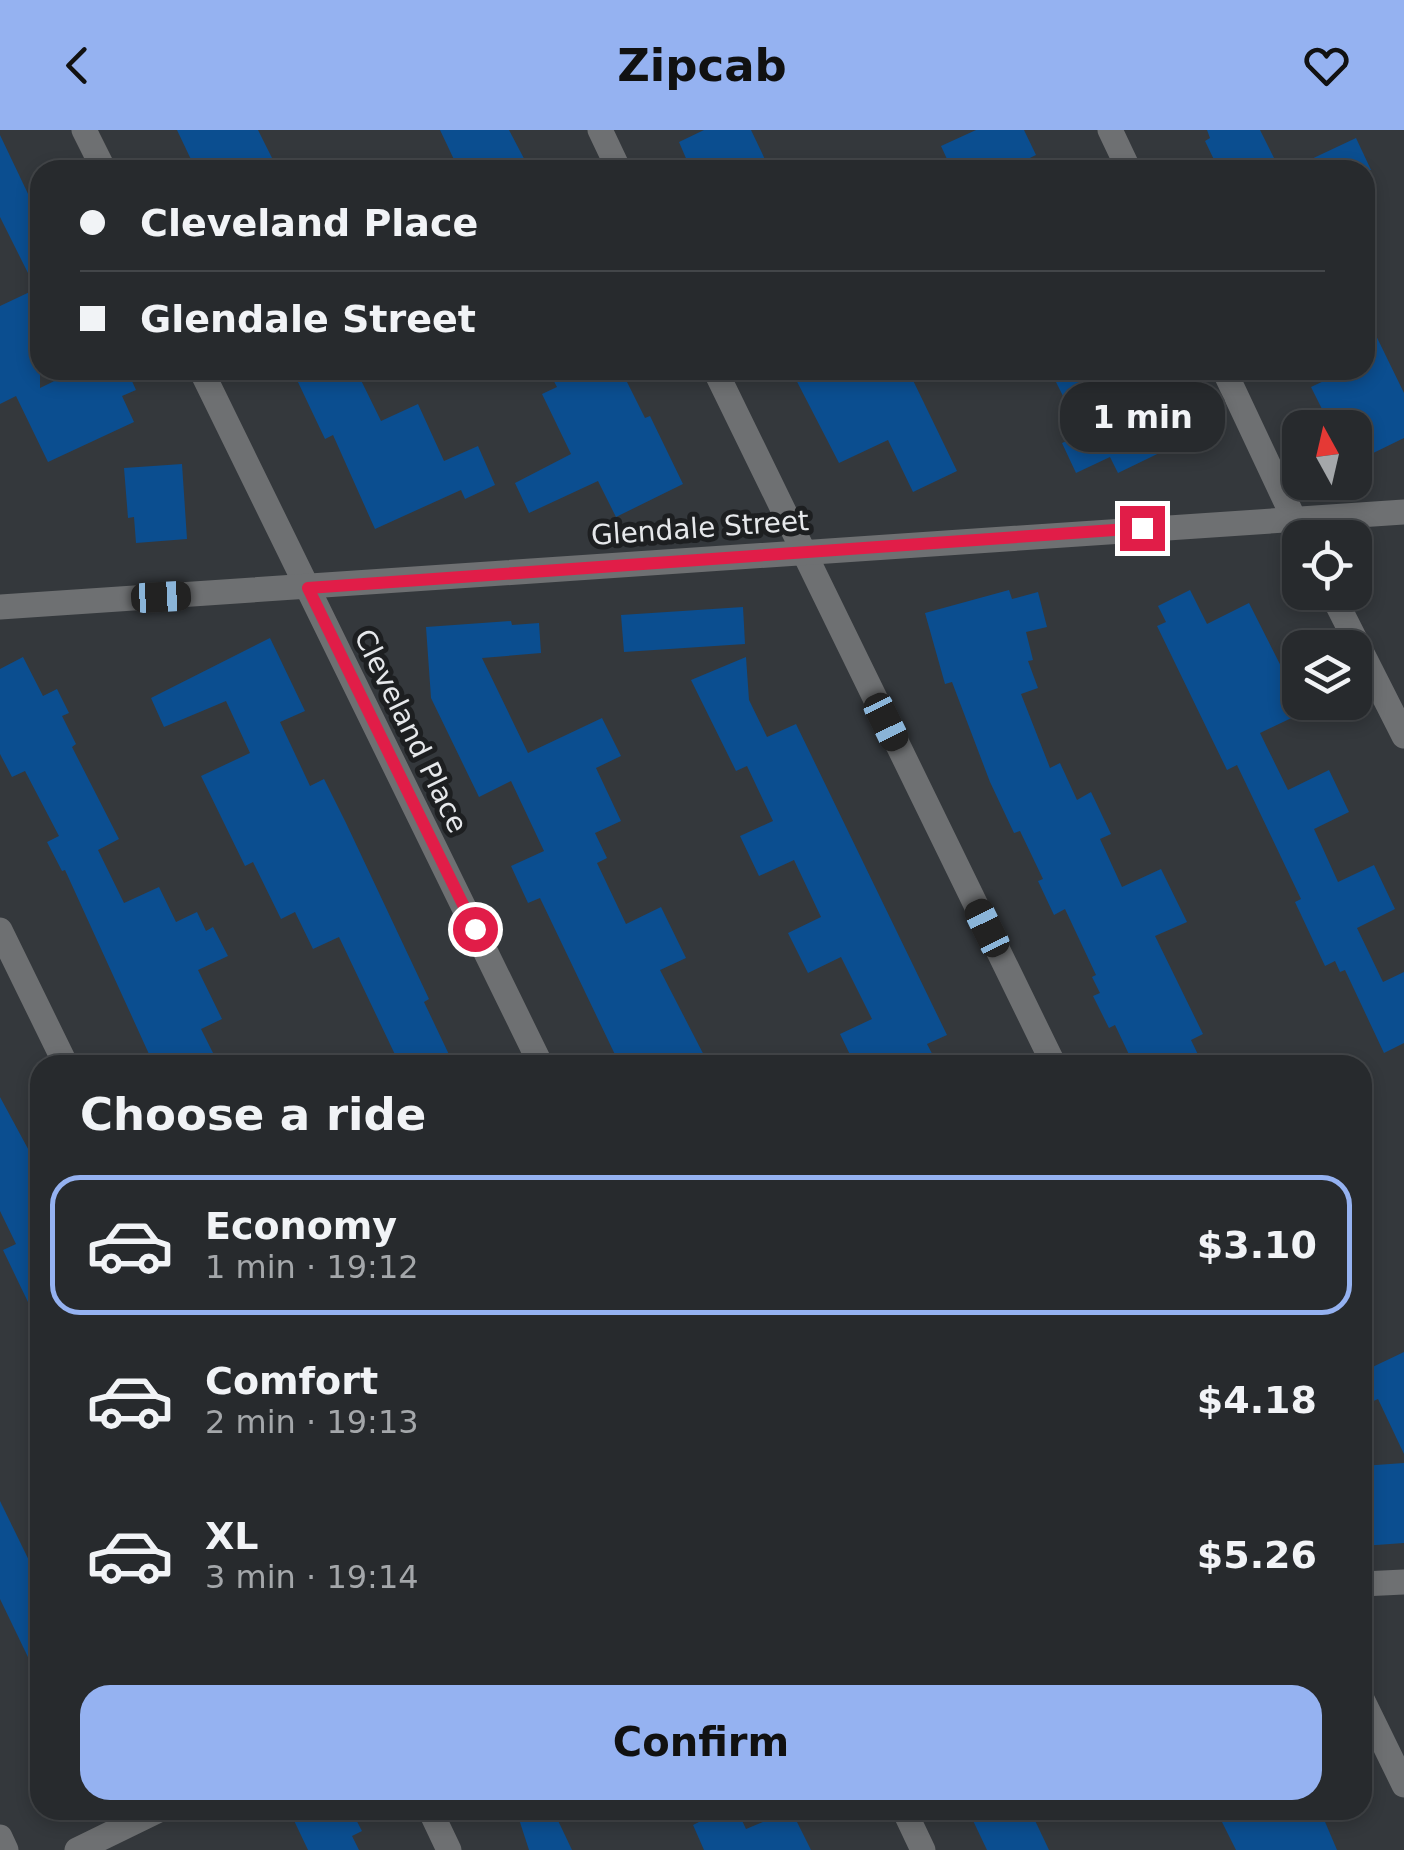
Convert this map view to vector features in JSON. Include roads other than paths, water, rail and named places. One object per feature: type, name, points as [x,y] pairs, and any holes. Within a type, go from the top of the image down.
[{"type":"street","points":[[84,130],[99,160]]},
{"type":"street","points":[[600,130],[614,160]]},
{"type":"street","points":[[1110,130],[1124,160]]},
{"type":"street","name":"Cleveland Place","points":[[206,380],[537,1055]]},
{"type":"street","points":[[721,380],[1049,1055]]},
{"type":"street","points":[[1229,380],[1294,520]]},
{"type":"street","name":"Glendale Street","points":[[1351,520],[1404,512]]},
{"type":"street","name":"Glendale Street","points":[[0,607],[802,550],[1282,529]]},
{"type":"street","points":[[1340,610],[1404,736]]},
{"type":"street","points":[[0,930],[61,1055]]},
{"type":"street","points":[[1372,1584],[1404,1582]]},
{"type":"street","points":[[1372,1719],[1404,1785]]},
{"type":"street","points":[[77,1850],[138,1820]]},
{"type":"street","points":[[435,1820],[449,1850]]},
{"type":"street","points":[[909,1820],[924,1850]]},
{"type":"street","points":[[0,1837],[6,1850]]}]
